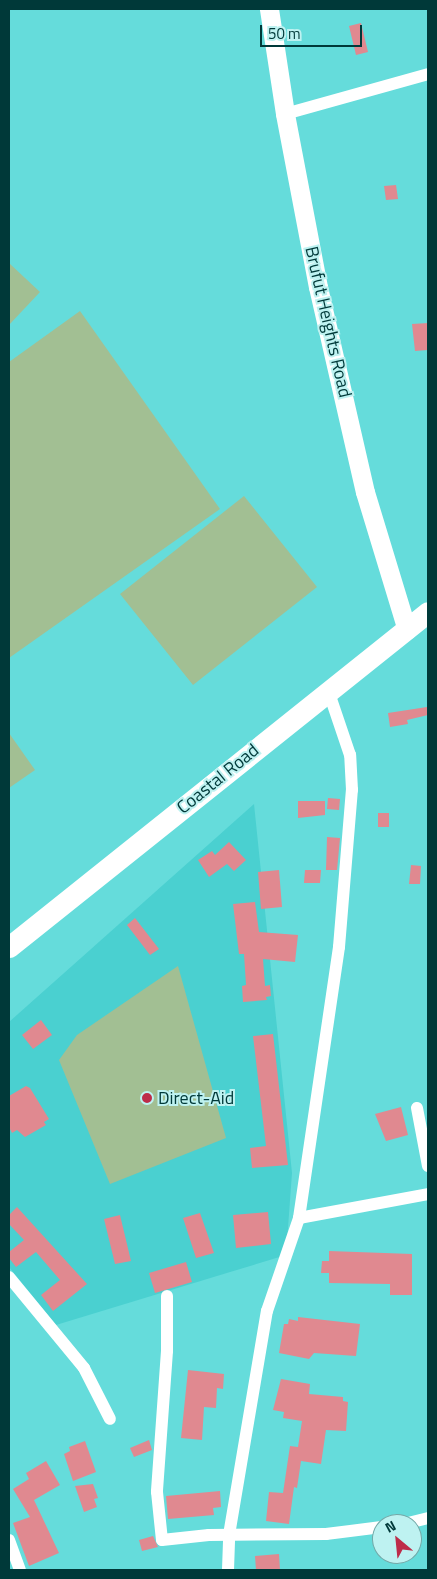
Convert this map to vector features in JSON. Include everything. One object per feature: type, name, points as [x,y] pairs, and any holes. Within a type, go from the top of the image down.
[{"type":"main road","name":"Coastal Road","points":[[9,948],[328,690],[408,630],[428,612]]},
{"type":"street","name":"Brufut Heights Road","points":[[269,9],[285,114],[318,287],[365,492],[408,630]]},
{"type":"street","points":[[285,114],[428,74]]},
{"type":"street","points":[[228,1570],[229,1535],[267,1311],[299,1218],[339,947],[352,790],[350,755],[328,690]]},
{"type":"street","points":[[417,1108],[428,1166]]},
{"type":"street","points":[[299,1218],[428,1194]]},
{"type":"street","points":[[9,1277],[84,1368],[110,1420]]},
{"type":"street","points":[[167,1296],[167,1351],[157,1492],[162,1540],[229,1535],[326,1534],[372,1528]]},
{"type":"street","points":[[9,1540],[20,1570]]},
{"type":"shaded area","name":"Direct-Aid","points":[[254,804],[292,1173],[286,1255],[56,1325],[9,1267],[9,1022]]},
{"type":"green space","points":[[9,263],[40,292],[9,325]]},
{"type":"green space","points":[[80,311],[220,509],[9,658],[9,362]]},
{"type":"green space","points":[[244,496],[317,587],[193,685],[120,594]]},
{"type":"green space","points":[[9,733],[35,770],[9,788]]},
{"type":"green space","points":[[178,966],[226,1138],[110,1184],[59,1060],[77,1035]]},
{"type":"building","points":[[361,23],[368,52],[356,55],[349,26]]},
{"type":"building","points":[[396,185],[398,199],[386,200],[384,186]]},
{"type":"building","points":[[428,323],[428,350],[415,351],[412,324]]},
{"type":"building","points":[[427,707],[428,715],[407,720],[408,724],[390,727],[388,713]]},
{"type":"building","points":[[328,798],[340,799],[339,810],[327,809]]},
{"type":"building","points":[[298,801],[325,801],[325,815],[298,818]]},
{"type":"building","points":[[378,813],[389,813],[389,827],[378,827]]},
{"type":"building","points":[[327,837],[340,838],[337,870],[326,870]]},
{"type":"building","points":[[229,842],[246,860],[234,871],[227,864],[209,877],[198,860],[212,851],[215,855]]},
{"type":"building","points":[[411,865],[421,866],[420,884],[409,884]]},
{"type":"building","points":[[279,870],[282,907],[261,909],[258,872]]},
{"type":"building","points":[[305,870],[321,870],[320,883],[304,883]]},
{"type":"building","points":[[255,902],[259,932],[298,935],[295,962],[263,959],[265,986],[270,985],[271,996],[266,997],[267,1000],[243,1002],[242,986],[246,985],[244,954],[239,954],[233,904]]},
{"type":"building","points":[[135,918],[159,949],[150,955],[127,925]]},
{"type":"building","points":[[41,1020],[52,1035],[33,1049],[22,1035]]},
{"type":"building","points":[[273,1034],[288,1165],[252,1168],[250,1148],[266,1146],[253,1036]]},
{"type":"building","points":[[26,1086],[30,1088],[49,1119],[44,1122],[46,1125],[25,1137],[17,1130],[12,1133],[9,1127],[9,1096]]},
{"type":"building","points":[[401,1107],[408,1135],[386,1141],[375,1114]]},
{"type":"building","points":[[17,1207],[87,1284],[53,1311],[41,1295],[60,1280],[36,1252],[16,1267],[9,1258],[9,1252],[24,1240],[9,1224],[9,1215]]},
{"type":"building","points":[[268,1212],[271,1244],[236,1248],[233,1215]]},
{"type":"building","points":[[200,1213],[214,1253],[196,1258],[183,1218]]},
{"type":"building","points":[[120,1215],[131,1261],[115,1264],[104,1219]]},
{"type":"building","points":[[329,1251],[412,1254],[412,1295],[390,1295],[390,1284],[329,1283],[329,1273],[321,1273],[322,1261],[329,1261]]},
{"type":"building","points":[[186,1262],[192,1282],[155,1293],[149,1273]]},
{"type":"building","points":[[298,1317],[360,1324],[356,1356],[314,1353],[309,1359],[279,1353],[284,1324],[288,1324],[289,1319],[298,1321]]},
{"type":"building","points":[[188,1370],[224,1374],[223,1389],[217,1388],[216,1408],[204,1407],[202,1440],[181,1438]]},
{"type":"building","points":[[281,1379],[310,1384],[309,1394],[343,1397],[343,1401],[348,1402],[346,1431],[326,1430],[321,1464],[301,1461],[297,1488],[294,1487],[289,1524],[266,1521],[269,1492],[283,1493],[290,1446],[298,1447],[302,1421],[283,1418],[284,1412],[273,1410]]},
{"type":"building","points":[[149,1440],[152,1450],[134,1457],[130,1448]]},
{"type":"building","points":[[85,1441],[96,1472],[73,1481],[64,1454],[70,1451],[69,1447]]},
{"type":"building","points":[[46,1461],[60,1485],[34,1500],[59,1553],[29,1566],[13,1523],[30,1517],[13,1489],[29,1479],[26,1473]]},
{"type":"building","points":[[93,1484],[98,1498],[94,1499],[97,1507],[84,1512],[75,1486]]},
{"type":"building","points":[[220,1491],[221,1507],[213,1508],[214,1515],[168,1519],[166,1496]]},
{"type":"building","points":[[153,1536],[158,1547],[142,1551],[139,1540]]},
{"type":"building","points":[[279,1554],[280,1570],[256,1570],[255,1556]]},
{"type":"place","name":"Direct-Aid","points":[[147,1098]]}]
